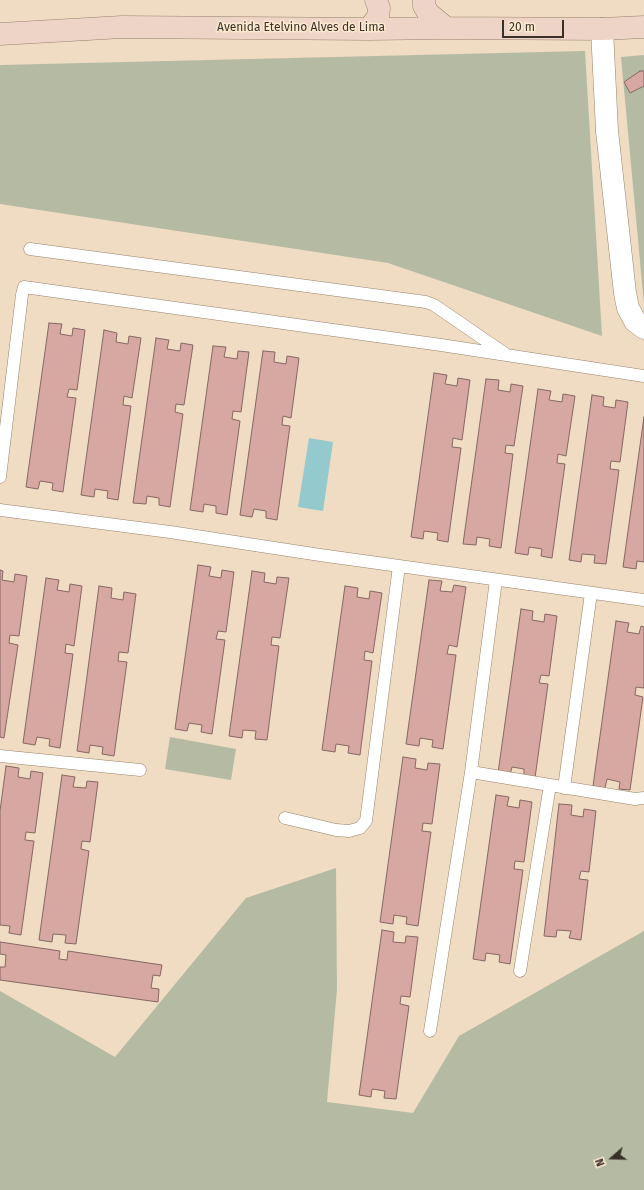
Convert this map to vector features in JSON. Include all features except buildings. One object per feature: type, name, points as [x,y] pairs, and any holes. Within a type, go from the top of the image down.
[{"type":"main road","points":[[369,29],[378,17],[379,8],[376,0]]},
{"type":"main road","points":[[424,0],[424,6],[429,14],[446,28]]},
{"type":"main road","name":"Avenida Etelvino Alves de Lima","points":[[0,34],[122,27],[369,29],[602,29],[644,27]]},
{"type":"street","points":[[602,29],[607,131],[625,293],[628,308],[635,320],[644,328]]},
{"type":"lane","points":[[30,250],[426,302],[434,305],[508,355]]},
{"type":"lane","points":[[0,477],[24,287],[508,355],[644,376]]},
{"type":"lane","points":[[0,510],[170,532],[320,556],[644,600]]},
{"type":"lane","points":[[285,818],[336,830],[349,831],[360,828],[366,821],[399,566]]},
{"type":"lane","points":[[430,1031],[471,772],[496,580]]},
{"type":"lane","points":[[564,788],[591,593]]},
{"type":"lane","points":[[0,756],[140,770]]},
{"type":"lane","points":[[471,772],[635,799],[644,798]]},
{"type":"lane","points":[[520,971],[550,785]]},
{"type":"green space","points":[[585,51],[602,336],[388,263],[0,204],[0,65]]},
{"type":"green space","points":[[644,55],[644,304],[621,57]]},
{"type":"green space","points":[[170,737],[236,749],[231,780],[165,769]]},
{"type":"green space","points":[[336,868],[337,989],[327,1102],[413,1113],[459,1036],[644,931],[644,1190],[0,1190],[0,991],[115,1057],[246,898]]},
{"type":"water","points":[[309,438],[333,442],[323,511],[298,507]]}]
